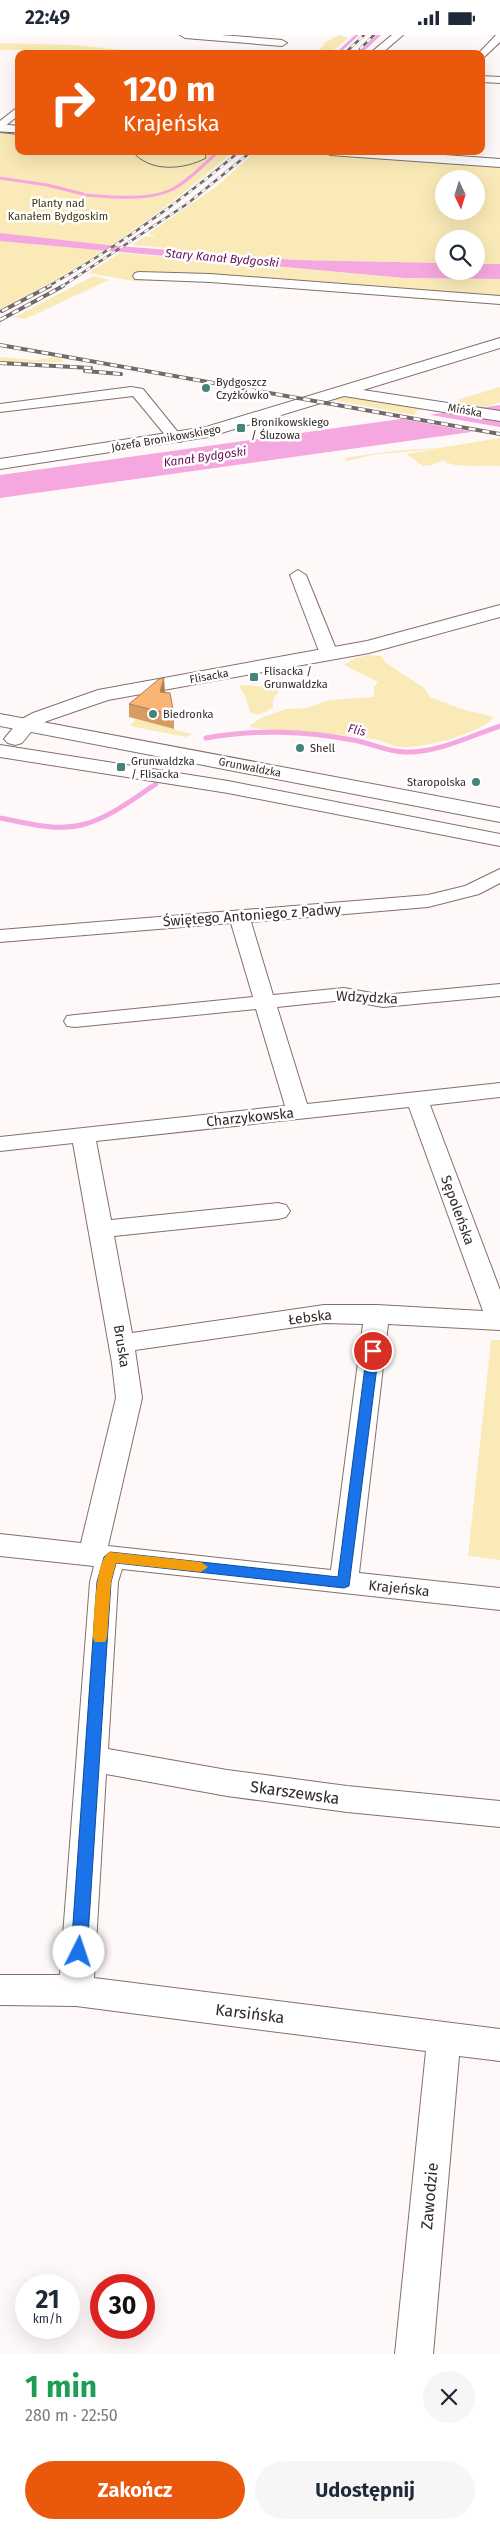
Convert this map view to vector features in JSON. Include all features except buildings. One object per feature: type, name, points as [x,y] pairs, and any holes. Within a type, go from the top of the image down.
[{"type":"street","points":[[185,35],[282,43]]},
{"type":"street","points":[[379,50],[398,35]]},
{"type":"street","points":[[485,53],[500,36]]},
{"type":"street","points":[[485,79],[500,80]]},
{"type":"street","points":[[0,128],[15,113]]},
{"type":"street","points":[[0,128],[15,130]]},
{"type":"street","points":[[417,155],[500,163]]},
{"type":"street","points":[[139,276],[210,278],[500,300]]},
{"type":"street","points":[[373,387],[500,343]]},
{"type":"street","name":"Mińska","points":[[338,393],[373,387],[436,405],[500,416]]},
{"type":"street","points":[[0,408],[131,391],[138,392],[176,439]]},
{"type":"street","name":"Józefa Bronikowskiego","points":[[0,464],[176,439],[220,430],[338,393]]},
{"type":"street","points":[[298,575],[329,655]]},
{"type":"street","name":"Flisacka","points":[[10,738],[63,707],[105,694],[329,655],[402,640],[500,611]]},
{"type":"street","name":"Grunwaldzka","points":[[0,720],[10,738]]},
{"type":"street","points":[[10,738],[228,787],[500,840]]},
{"type":"street","name":"Grunwaldzka","points":[[10,738],[500,815]]},
{"type":"street","name":"Grunwaldzka","points":[[10,738],[183,766],[500,828]]},
{"type":"street","name":"Świętego Antoniego z Padwy","points":[[0,936],[428,901],[472,890],[500,875]]},
{"type":"street","points":[[239,916],[298,1113]]},
{"type":"street","name":"Wdzydzka","points":[[75,1021],[344,994],[383,1001],[500,990]]},
{"type":"street","name":"Charzykowska","points":[[0,1144],[500,1090]]},
{"type":"street","name":"Sępoleńska","points":[[417,1099],[500,1321]]},
{"type":"street","name":"Bruska","points":[[76,1991],[104,1582],[101,1556],[129,1397],[122,1343],[83,1135]]},
{"type":"street","points":[[101,1229],[278,1211]]},
{"type":"street","name":"Łebska","points":[[122,1343],[324,1314],[378,1314],[500,1321]]},
{"type":"street","points":[[344,1583],[378,1314]]},
{"type":"street","name":"Krajeńska","points":[[0,1545],[500,1599]]},
{"type":"street","name":"Skarszewska","points":[[92,1759],[227,1783],[347,1799],[500,1814]]},
{"type":"street","name":"Karsińska","points":[[0,1990],[76,1991],[500,2045]]},
{"type":"street","name":"Zawodzie","points":[[414,2354],[444,2038]]},
{"type":"green space","points":[[339,35],[348,38],[334,50],[319,50],[326,42]]},
{"type":"green space","points":[[0,43],[75,45],[122,50],[15,50],[0,50]]},
{"type":"green space","name":"Planty nad Kanałem Bydgoskim","points":[[0,133],[15,134],[15,155],[229,155],[180,196],[122,238],[62,276],[0,309]]},
{"type":"green space","points":[[252,155],[361,155],[500,165],[500,264],[485,264],[485,230],[435,230],[435,263],[296,260],[132,245],[145,236],[156,237],[148,234],[217,186]]},
{"type":"green space","points":[[120,253],[404,278],[435,278],[435,280],[500,279],[500,305],[197,281],[134,281],[88,273]]},
{"type":"green space","points":[[93,276],[109,280],[25,319],[15,317]]},
{"type":"green space","points":[[0,357],[35,360],[57,357],[66,362],[0,362]]},
{"type":"green space","points":[[500,387],[500,402],[495,404],[484,407],[468,407],[458,402],[460,399]]},
{"type":"green space","points":[[338,397],[425,408],[414,412],[417,413],[413,415],[327,399]]},
{"type":"green space","points":[[500,438],[500,466],[461,466],[444,460],[432,465],[423,466],[406,454],[440,449],[378,454],[346,461],[345,458],[392,451],[439,448]]},
{"type":"green space","points":[[368,655],[381,656],[386,663],[424,688],[430,697],[461,709],[494,717],[477,729],[465,734],[426,745],[405,747],[342,735],[250,727],[250,725],[263,717],[286,709],[307,708],[329,700],[374,697],[374,687],[378,682],[344,665],[356,658]]},
{"type":"green space","points":[[243,685],[274,688],[279,691],[273,699],[273,708],[258,715],[250,712],[245,695],[239,687]]},
{"type":"green space","points":[[136,719],[192,734],[186,737],[130,726]]},
{"type":"green space","points":[[491,1340],[500,1340],[500,1560],[468,1556]]},
{"type":"water","name":"Stary Kanał Bydgoski","points":[[0,233],[107,245],[296,260],[435,263],[435,278],[404,278],[0,241]]},
{"type":"water","points":[[485,264],[500,264],[500,279],[485,279]]},
{"type":"water","name":"Kanał Bydgoski","points":[[500,405],[500,428],[0,498],[0,475]]},
{"type":"pier","points":[[425,414],[500,427],[500,430],[479,433],[397,418]]},
{"type":"waterway","points":[[341,50],[357,35]]},
{"type":"waterway","points":[[363,50],[379,35]]},
{"type":"waterway","points":[[86,195],[140,197],[171,190],[184,182],[215,155]]},
{"type":"waterway","points":[[0,178],[47,185],[83,194]]},
{"type":"waterway","name":"Flis","points":[[206,738],[242,733],[298,733],[353,740],[398,752],[417,752],[442,747],[500,726]]},
{"type":"waterway","name":"Flis","points":[[0,818],[53,827],[85,824],[113,812],[156,784]]},
{"type":"tram line","points":[[0,132],[15,133]]},
{"type":"tram line","points":[[136,155],[148,163],[167,167],[188,165],[206,158],[206,155]]},
{"type":"railway","points":[[348,50],[364,35]]},
{"type":"railway","points":[[360,49],[374,35]]},
{"type":"railway","points":[[47,287],[147,223],[235,155]]},
{"type":"railway","points":[[61,287],[187,204],[247,155]]},
{"type":"railway","points":[[2,311],[50,286]]},
{"type":"railway","points":[[0,320],[63,286]]},
{"type":"railway","points":[[0,345],[500,434]]},
{"type":"railway","points":[[0,363],[91,368]]},
{"type":"railway","points":[[85,371],[121,374]]},
{"type":"slow traffic","points":[[100,1638],[104,1582],[110,1557],[201,1567]]},
{"type":"place","name":"Bydgoszcz Czyżkówko","points":[[206,388]]},
{"type":"place","name":"Bronikowskiego / Śluzowa","points":[[241,428]]},
{"type":"place","name":"Flisacka / Grunwaldzka","points":[[254,677]]},
{"type":"place","name":"Biedronka","points":[[153,714]]},
{"type":"place","name":"Shell","points":[[300,748]]},
{"type":"place","name":"Grunwaldzka / Flisacka","points":[[121,767]]},
{"type":"place","name":"Staropolska","points":[[476,782]]},
{"type":"route","points":[[79,1952],[104,1582],[110,1557],[344,1583],[373,1351]]}]
